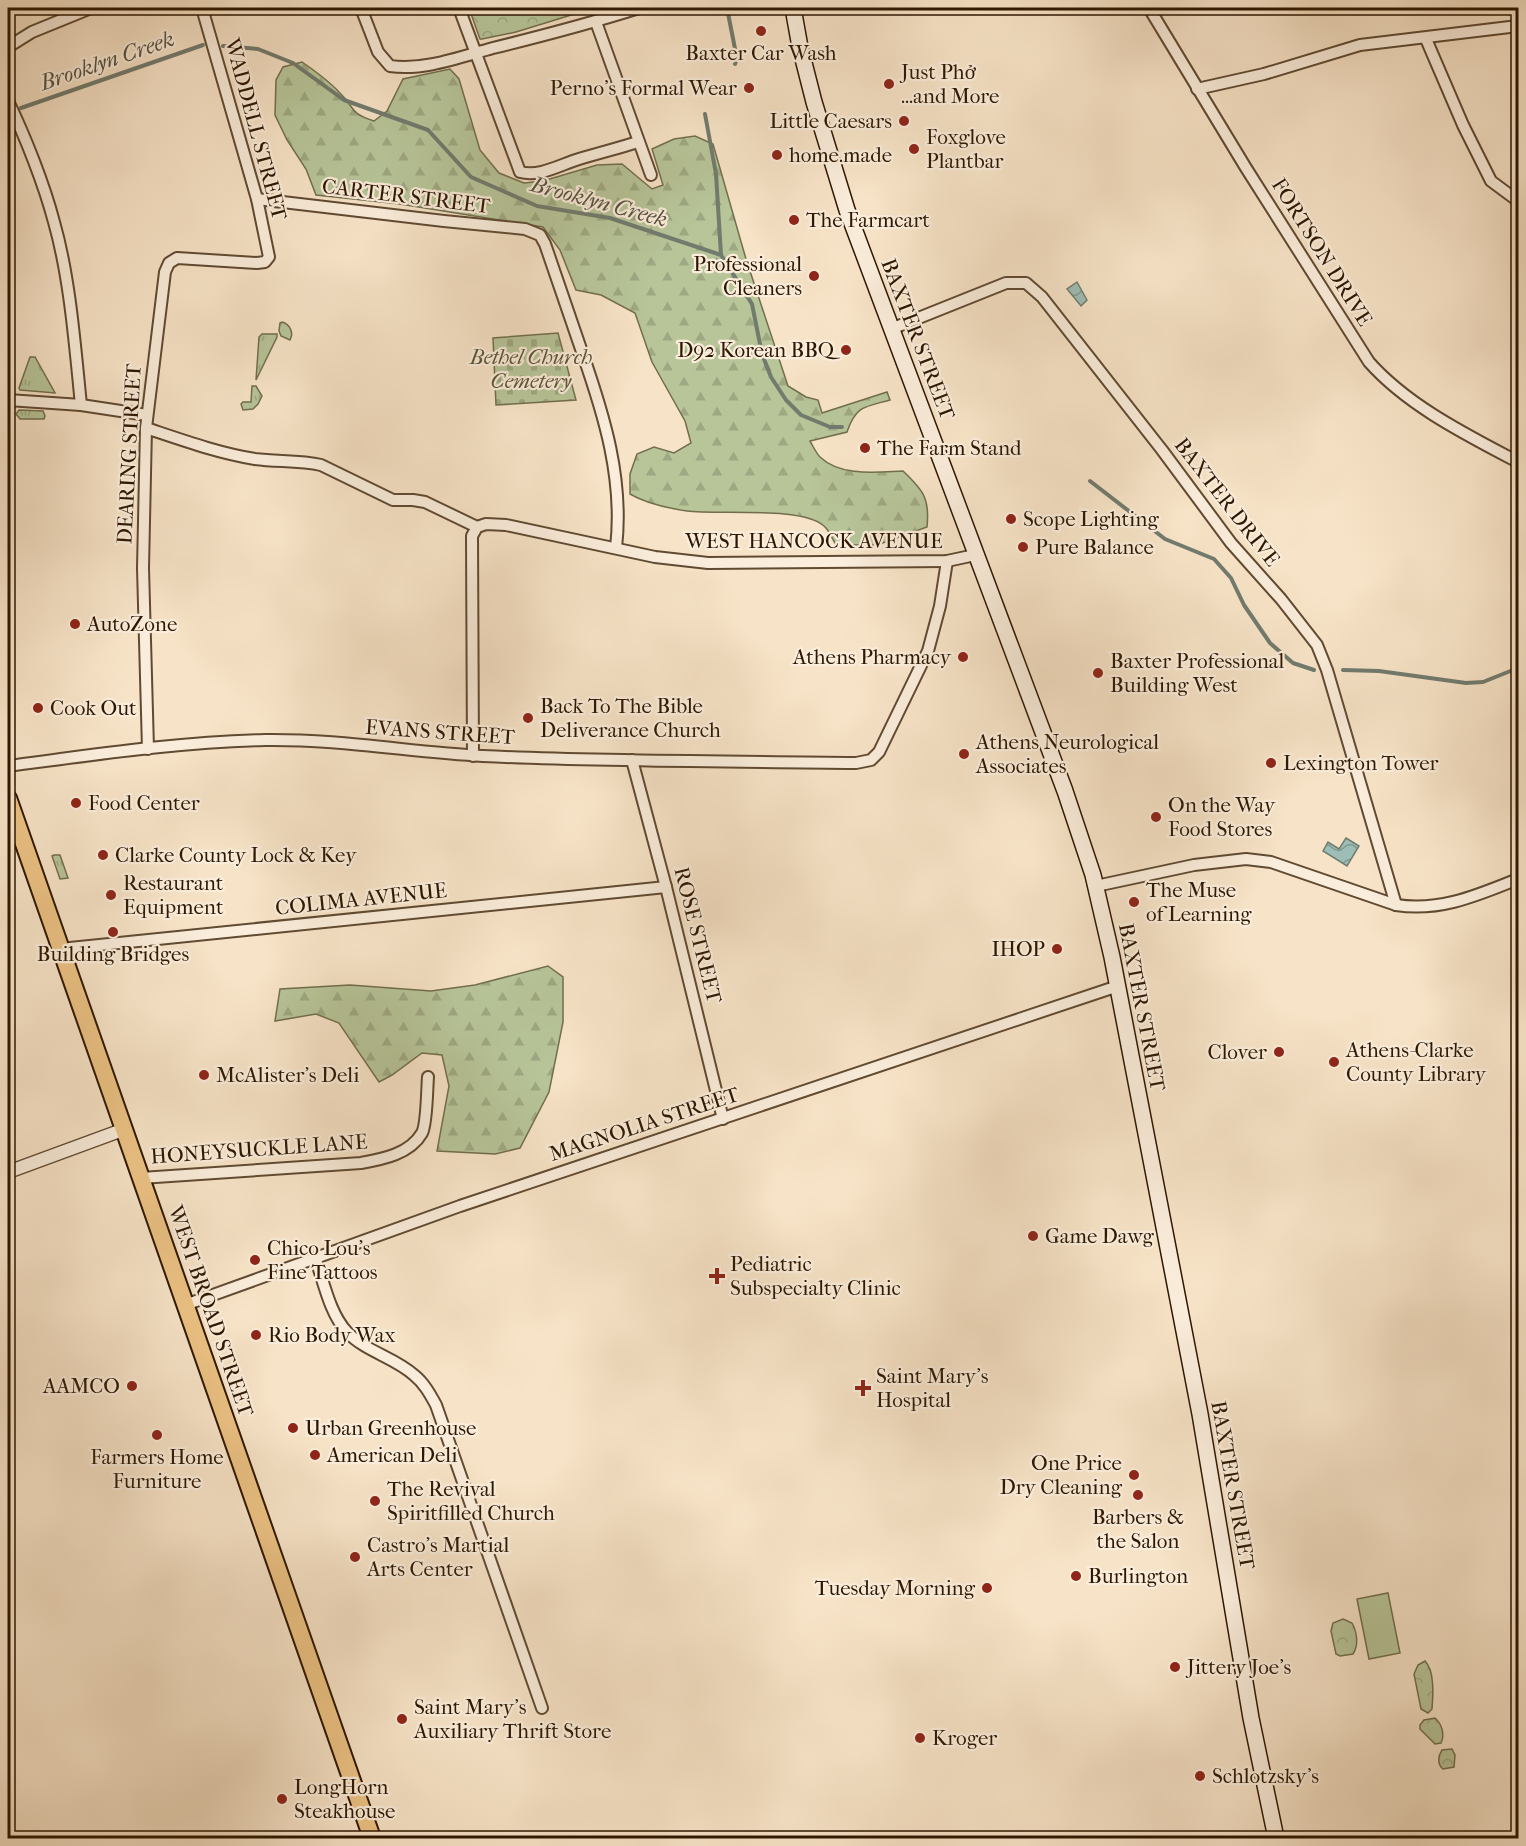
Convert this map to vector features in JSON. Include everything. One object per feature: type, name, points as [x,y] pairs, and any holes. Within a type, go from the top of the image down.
[{"type":"main road","name":"BAXTER STREET","points":[[793,8],[800,47],[822,130],[847,210],[1065,791],[1096,886],[1118,987],[1200,1413],[1251,1718],[1276,1839]]},
{"type":"main road","name":"WEST BROAD STREET","points":[[8,798],[372,1839]]},
{"type":"street","points":[[8,46],[46,25],[92,8]]},
{"type":"street","name":"WADDELL STREET","points":[[205,8],[257,199],[269,251],[267,261]]},
{"type":"street","points":[[361,8],[378,52],[390,66],[406,68],[452,60],[596,22],[639,8]]},
{"type":"street","points":[[459,8],[520,172],[530,174],[551,170],[576,160],[638,142]]},
{"type":"street","name":"FORTSON DRIVE","points":[[1149,8],[1197,89],[1369,362],[1382,376],[1445,422],[1518,462]]},
{"type":"street","points":[[596,22],[651,175]]},
{"type":"street","points":[[1197,89],[1264,74],[1360,45],[1426,39],[1518,26]]},
{"type":"street","points":[[1426,39],[1463,125],[1491,181],[1518,201]]},
{"type":"street","points":[[8,101],[54,221],[75,344],[81,405]]},
{"type":"street","name":"CARTER STREET","points":[[257,199],[444,222],[525,228],[540,235],[608,430],[618,511],[616,548]]},
{"type":"street","name":"DEARING STREET","points":[[148,748],[142,568],[146,428],[165,272],[169,263],[181,258],[257,263],[267,261]]},
{"type":"street","name":"BAXTER DRIVE","points":[[891,329],[1006,283],[1026,283],[1042,297],[1162,450],[1231,543],[1281,599],[1317,645],[1327,670],[1396,905]]},
{"type":"street","points":[[8,400],[81,405],[147,415]]},
{"type":"street","points":[[146,428],[231,454],[256,459],[321,465],[393,500],[425,502],[477,527],[472,536],[473,756]]},
{"type":"street","name":"WEST HANCOCK AVENUE","points":[[477,527],[486,524],[506,525],[655,557],[708,563],[947,561],[975,555]]},
{"type":"street","name":"EVANS STREET","points":[[8,766],[148,748],[229,742],[300,741],[473,756],[856,763],[871,760],[879,752],[928,651],[940,606],[947,561]]},
{"type":"street","name":"ROSE STREET","points":[[632,760],[723,1119]]},
{"type":"street","points":[[1096,886],[1194,865],[1246,858],[1271,862],[1396,905],[1415,908],[1462,900],[1518,879]]},
{"type":"street","name":"COLIMA AVENUE","points":[[60,949],[666,887]]},
{"type":"street","name":"MAGNOLIA STREET","points":[[185,1305],[316,1260],[460,1206],[1118,987]]},
{"type":"street","name":"HONEYSUCKLE LANE","points":[[141,1178],[361,1163],[385,1159],[409,1148],[423,1132],[428,1077]]},
{"type":"street","points":[[8,1172],[125,1129]]},
{"type":"street","points":[[316,1260],[335,1314],[347,1332],[366,1347],[413,1373],[429,1392],[436,1405],[543,1708]]},
{"type":"green space","points":[[471,8],[594,8],[516,32],[480,39]]},
{"type":"green space","points":[[302,62],[330,84],[356,113],[374,121],[387,111],[403,79],[450,69],[459,79],[480,150],[499,173],[524,183],[543,181],[597,165],[622,164],[652,189],[663,185],[652,149],[674,139],[695,136],[713,144],[746,259],[788,386],[806,397],[818,400],[822,413],[887,392],[890,400],[862,409],[850,423],[847,432],[810,441],[820,457],[838,468],[860,472],[903,471],[924,495],[928,517],[927,527],[877,545],[836,545],[824,526],[798,516],[759,512],[687,511],[657,505],[630,494],[630,474],[637,454],[654,447],[674,453],[691,443],[685,421],[652,362],[635,313],[601,295],[576,290],[560,250],[543,227],[400,204],[316,195],[306,169],[287,140],[275,115],[276,80],[283,67]]},
{"type":"green space","points":[[282,322],[290,329],[292,335],[290,340],[281,336],[279,331]]},
{"type":"green space","name":"Bethel Church Cemetery","points":[[558,333],[576,400],[496,405],[493,338]]},
{"type":"green space","points":[[262,334],[277,334],[277,337],[256,380],[259,337]]},
{"type":"green space","points":[[30,357],[35,357],[55,393],[20,390]]},
{"type":"green space","points":[[252,386],[256,386],[262,396],[253,409],[243,410],[241,404],[243,402],[251,402]]},
{"type":"green space","points":[[19,410],[43,411],[45,416],[44,419],[20,419],[16,414]]},
{"type":"green space","points":[[60,855],[68,878],[60,879],[52,856]]},
{"type":"green space","points":[[548,966],[563,977],[563,1022],[549,1092],[520,1148],[495,1154],[437,1151],[449,1086],[442,1055],[422,1053],[379,1082],[339,1023],[316,1014],[275,1021],[280,989],[350,985],[431,991],[475,985]]},
{"type":"green space","points":[[1388,1593],[1400,1653],[1369,1659],[1357,1599]]},
{"type":"green space","points":[[1343,1619],[1352,1623],[1357,1643],[1353,1654],[1340,1656],[1336,1654],[1331,1631],[1333,1623]]},
{"type":"green space","points":[[1425,1661],[1433,1684],[1432,1709],[1428,1713],[1421,1709],[1414,1674],[1418,1665]]},
{"type":"green space","points":[[1435,1718],[1441,1726],[1443,1737],[1441,1743],[1435,1744],[1420,1729],[1420,1725],[1424,1720]]},
{"type":"green space","points":[[1452,1749],[1455,1755],[1454,1767],[1443,1769],[1439,1762],[1441,1752]]},
{"type":"water","points":[[1077,282],[1087,300],[1081,306],[1067,289]]},
{"type":"water","points":[[1346,838],[1359,846],[1347,866],[1323,851],[1328,842],[1339,849]]},
{"type":"waterway","points":[[727,8],[737,59],[735,64]]},
{"type":"waterway","name":"Brooklyn Creek","points":[[21,108],[203,45]]},
{"type":"waterway","name":"Brooklyn Creek","points":[[223,46],[258,49],[293,63],[344,100],[428,130],[471,177],[537,206],[610,218],[721,255]]},
{"type":"waterway","points":[[705,114],[716,174],[721,255],[752,304],[762,354],[771,377],[786,400],[801,415],[830,427],[842,427]]},
{"type":"waterway","name":"Brooklyn Creek","points":[[1090,481],[1165,539],[1214,559],[1231,578],[1244,605],[1270,643],[1293,663],[1314,670]]},
{"type":"waterway","name":"Brooklyn Creek","points":[[1343,670],[1379,671],[1466,683],[1483,682],[1518,668]]},
{"type":"place","name":"Baxter Car Wash","points":[[761,31]]},
{"type":"place","name":"Just Phở ...and More","points":[[889,84]]},
{"type":"place","name":"Perno's Formal Wear","points":[[749,88]]},
{"type":"place","name":"Little Caesars","points":[[904,121]]},
{"type":"place","name":"Foxglove Plantbar","points":[[914,149]]},
{"type":"place","name":"home.made","points":[[777,155]]},
{"type":"place","name":"The Farmcart","points":[[794,220]]},
{"type":"place","name":"Professional Cleaners","points":[[814,276]]},
{"type":"place","name":"D92 Korean BBQ","points":[[846,350]]},
{"type":"place","name":"The Farm Stand","points":[[865,448]]},
{"type":"place","name":"Scope Lighting","points":[[1011,519]]},
{"type":"place","name":"Pure Balance","points":[[1023,547]]},
{"type":"place","name":"AutoZone","points":[[75,624]]},
{"type":"place","name":"Athens Pharmacy","points":[[963,657]]},
{"type":"place","name":"Baxter Professional Building West","points":[[1098,673]]},
{"type":"place","name":"Cook Out","points":[[38,708]]},
{"type":"place","name":"Back To The Bible Deliverance Church","points":[[528,718]]},
{"type":"place","name":"Athens Neurological Associates","points":[[964,754]]},
{"type":"place","name":"Lexington Tower","points":[[1271,763]]},
{"type":"place","name":"Food Center","points":[[76,803]]},
{"type":"place","name":"On the Way Food Stores","points":[[1156,817]]},
{"type":"place","name":"Clarke County Lock & Key","points":[[103,855]]},
{"type":"place","name":"Restaurant Equipment","points":[[111,895]]},
{"type":"place","name":"The Muse of Learning","points":[[1134,902]]},
{"type":"place","name":"Building Bridges","points":[[113,932]]},
{"type":"place","name":"IHOP","points":[[1057,949]]},
{"type":"place","name":"Clover","points":[[1279,1052]]},
{"type":"place","name":"Athens-Clarke County Library","points":[[1334,1062]]},
{"type":"place","name":"McAlister's Deli","points":[[204,1075]]},
{"type":"place","name":"Game Dawg","points":[[1033,1236]]},
{"type":"place","name":"Chico Lou's Fine Tattoos","points":[[255,1260]]},
{"type":"place","name":"Pediatric Subspecialty Clinic","points":[[717,1276]]},
{"type":"place","name":"Rio Body Wax","points":[[256,1335]]},
{"type":"place","name":"AAMCO","points":[[132,1386]]},
{"type":"place","name":"Saint Mary's Hospital","points":[[863,1388]]},
{"type":"place","name":"Urban Greenhouse","points":[[293,1428]]},
{"type":"place","name":"Farmers Home Furniture","points":[[157,1435]]},
{"type":"place","name":"American Deli","points":[[315,1455]]},
{"type":"place","name":"One Price Dry Cleaning","points":[[1134,1475]]},
{"type":"place","name":"Barbers & the Salon","points":[[1138,1495]]},
{"type":"place","name":"The Revival Spiritfilled Church","points":[[375,1501]]},
{"type":"place","name":"Castro's Martial Arts Center","points":[[355,1557]]},
{"type":"place","name":"Burlington","points":[[1076,1576]]},
{"type":"place","name":"Tuesday Morning","points":[[987,1588]]},
{"type":"place","name":"Jittery Joe's","points":[[1175,1667]]},
{"type":"place","name":"Saint Mary's Auxiliary Thrift Store","points":[[402,1719]]},
{"type":"place","name":"Kroger","points":[[920,1738]]},
{"type":"place","name":"Schlotzsky's","points":[[1200,1776]]},
{"type":"place","name":"LongHorn Steakhouse","points":[[282,1799]]}]
